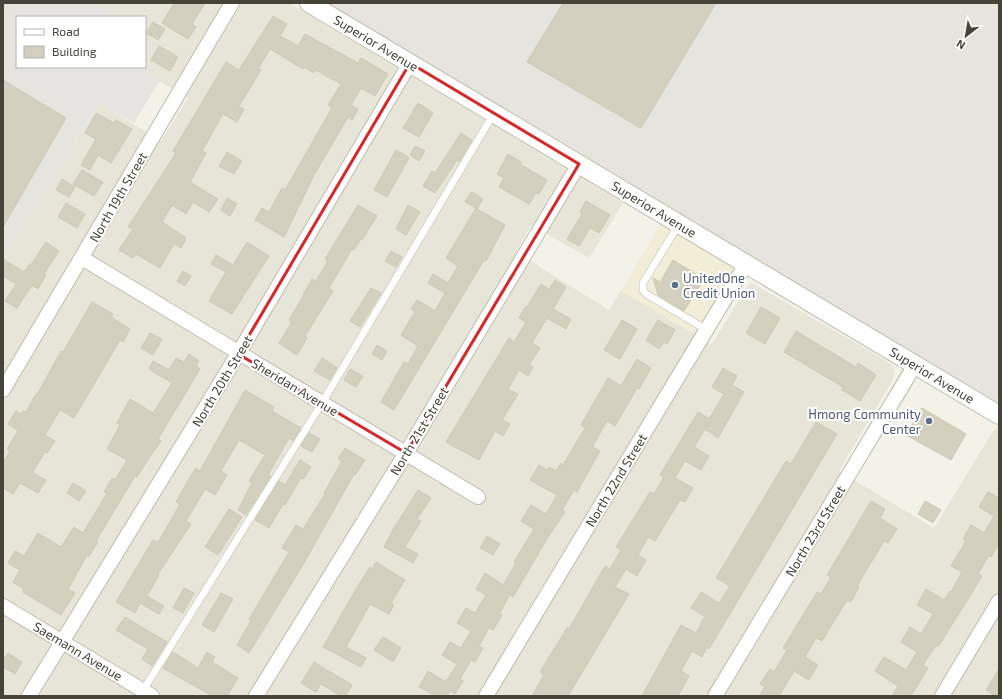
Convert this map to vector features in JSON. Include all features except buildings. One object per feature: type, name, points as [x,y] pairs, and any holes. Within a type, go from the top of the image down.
[{"type":"street","name":"North 19th Street","points":[[4,385],[82,258],[232,3]]},
{"type":"street","name":"Superior Avenue","points":[[309,3],[999,415]]},
{"type":"street","name":"North 20th Street","points":[[29,696],[238,354],[410,63]]},
{"type":"street","name":"North 21st Street","points":[[256,696],[406,453],[579,164]]},
{"type":"street","name":"Sheridan Avenue","points":[[82,258],[238,354],[478,497]]},
{"type":"street","name":"North 22nd Street","points":[[486,696],[746,264]]},
{"type":"street","name":"North 23rd Street","points":[[715,696],[915,365]]},
{"type":"street","points":[[942,696],[999,601]]},
{"type":"street","name":"Saemann Avenue","points":[[3,606],[145,694]]},
{"type":"lane","points":[[145,694],[322,403],[494,113]]},
{"type":"lane","points":[[679,224],[643,282],[643,290],[707,330]]},
{"type":"highlighted area","points":[[410,63],[579,164],[406,453],[238,354]]},
{"type":"shaded area","points":[[3,3],[95,3],[117,16],[16,16],[16,68],[136,68],[159,81],[134,123],[99,103],[87,122],[3,71]]},
{"type":"shaded area","points":[[95,3],[289,3],[623,203],[589,258],[531,225],[516,252],[609,310],[621,291],[712,344],[747,287],[752,283],[888,362],[895,370],[892,381],[839,471],[934,528],[995,428],[999,430],[999,696],[3,696],[3,261],[99,103],[161,141],[188,98],[136,68],[146,68],[146,16],[117,16]]},
{"type":"shaded area","points":[[309,3],[999,3],[999,415]]},
{"type":"shaded area","points":[[3,71],[87,122],[3,261]]},
{"type":"shaded area","points":[[665,216],[746,264],[702,338],[621,291]]},
{"type":"place","name":"UnitedOne Credit Union","points":[[675,285]]},
{"type":"place","name":"Hmong Community Center","points":[[929,421]]}]
